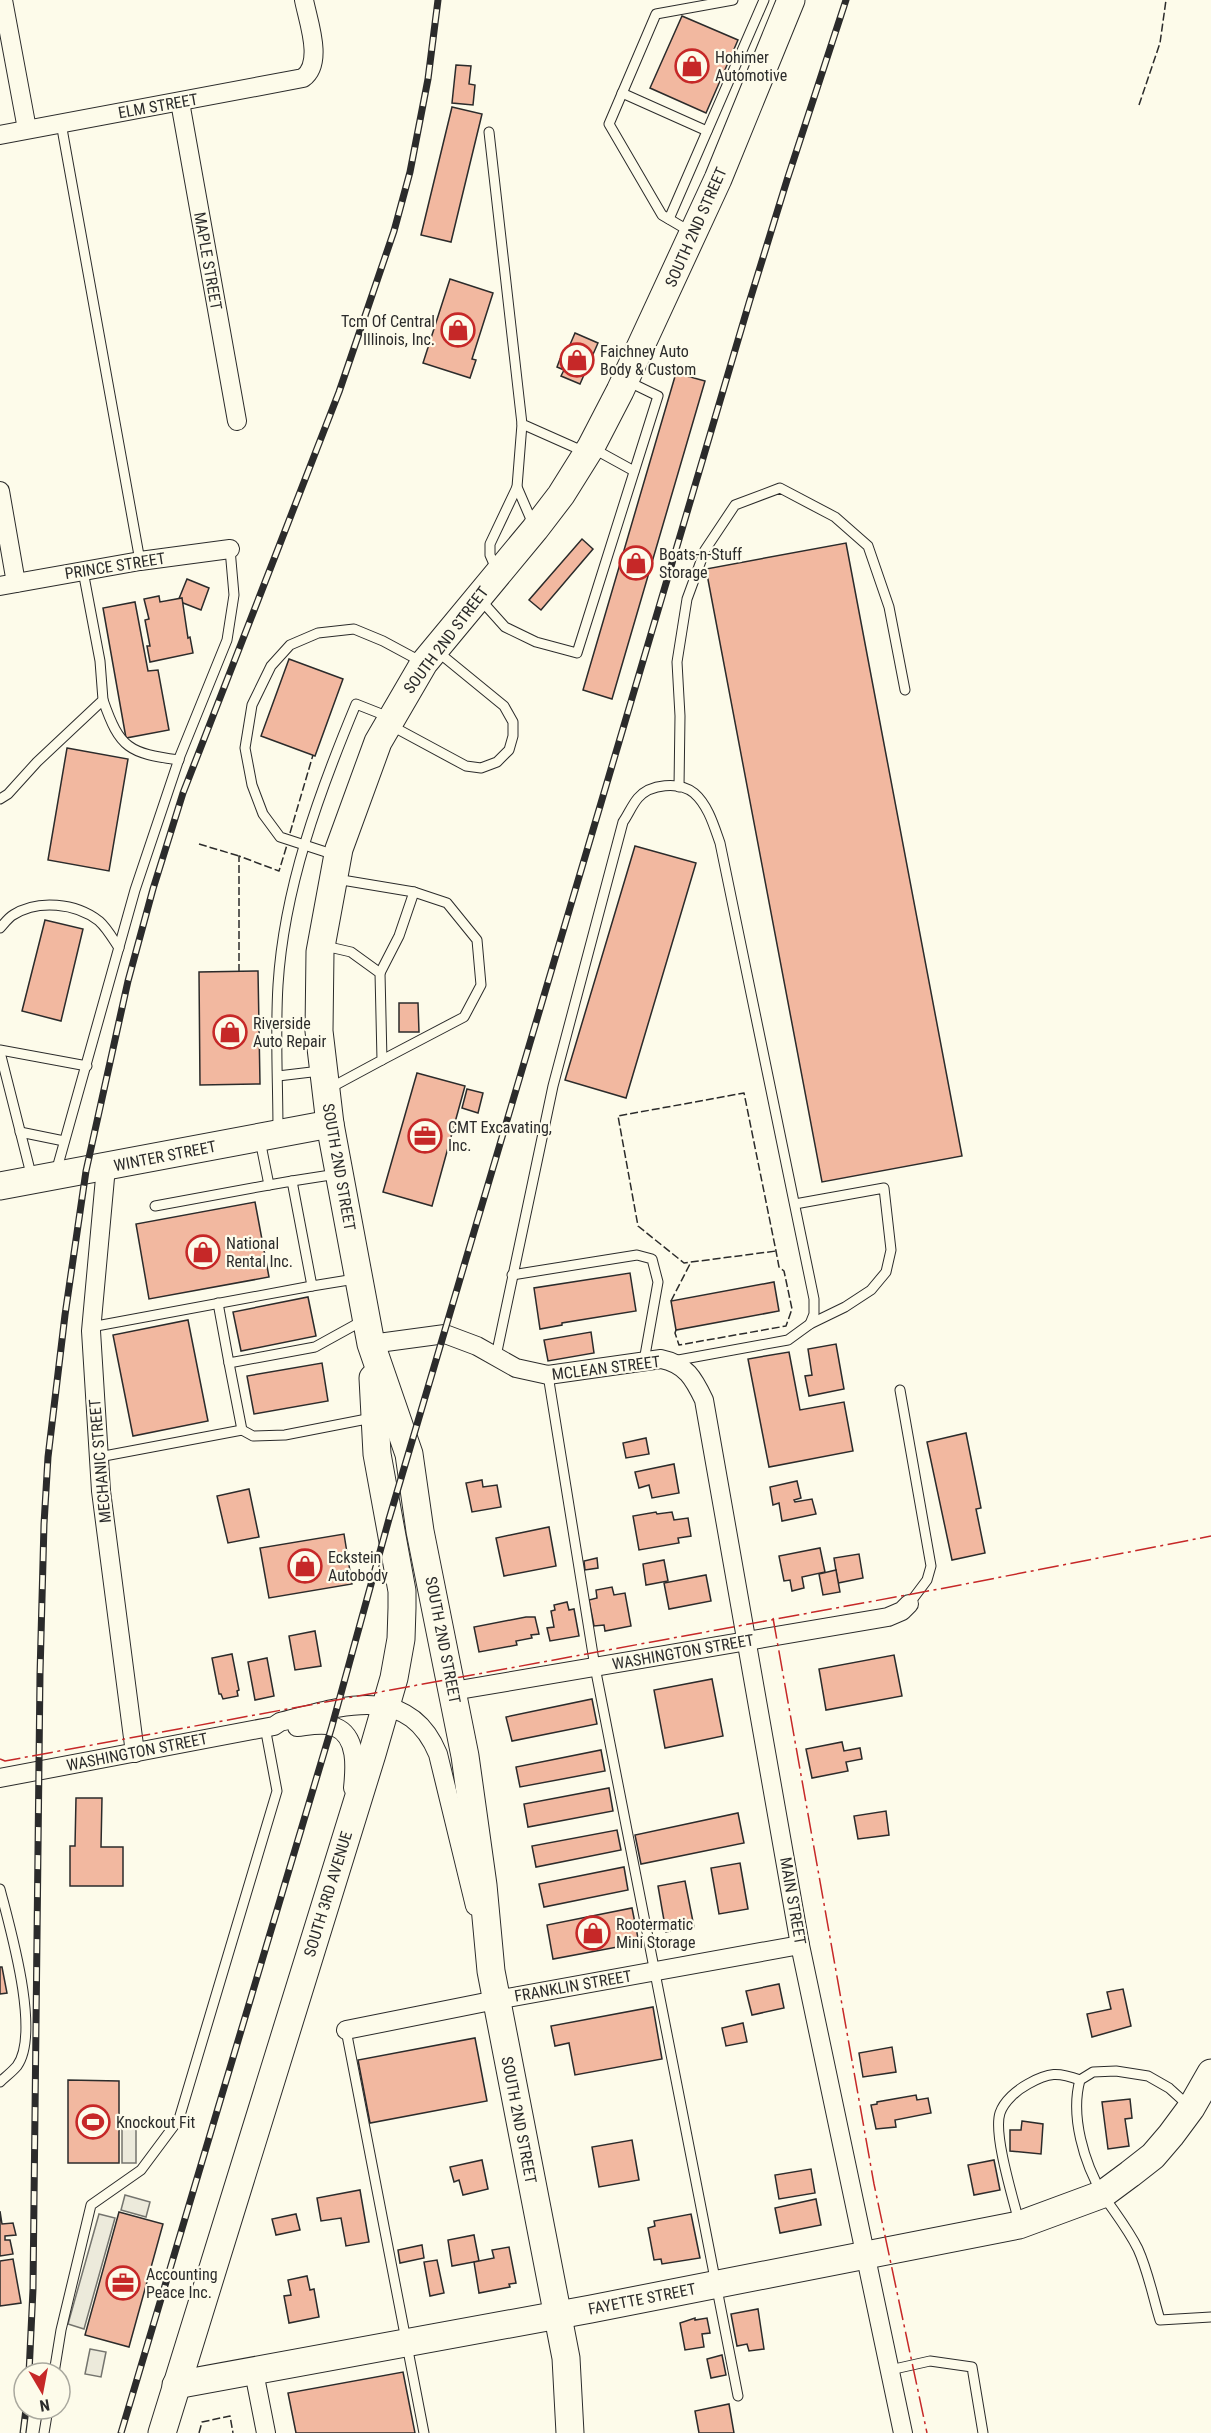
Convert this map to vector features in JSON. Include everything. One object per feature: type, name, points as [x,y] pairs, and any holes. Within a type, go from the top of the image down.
[{"type":"main road","name":"SOUTH 2ND STREET","points":[[369,1331],[324,1081],[318,988],[320,945],[335,867],[378,742],[389,721],[430,656],[535,529],[561,495],[589,450],[625,380],[718,179],[746,75],[782,1]]},
{"type":"main road","name":"WINTER STREET","points":[[0,1186],[330,1124]]},
{"type":"main road","name":"SOUTH 3RD AVENUE","points":[[162,2433],[394,1678],[401,1639],[402,1591],[377,1454],[385,1416],[369,1331]]},
{"type":"main road","name":"SOUTH 2ND STREET","points":[[385,1416],[409,1454],[420,1531],[453,1692],[475,1823],[491,1971],[566,2358],[570,2433]]},
{"type":"main road","name":"FAYETTE STREET","points":[[176,2385],[557,2316],[1019,2225],[1103,2194],[1153,2156],[1191,2108],[1211,2073]]},
{"type":"street","points":[[3,0],[27,129]]},
{"type":"street","name":"ELM STREET","points":[[0,135],[303,78],[312,69],[314,53],[304,0]]},
{"type":"street","name":"MAPLE STREET","points":[[180,102],[237,420]]},
{"type":"street","points":[[0,491],[8,584]]},
{"type":"street","name":"PRINCE STREET","points":[[8,584],[140,561],[230,549]]},
{"type":"street","name":"MECHANIC STREET","points":[[106,1167],[91,1327],[101,1491],[135,1753]]},
{"type":"street","name":"MCLEAN STREET","points":[[369,1331],[445,1334],[463,1340],[516,1368],[548,1376],[644,1361],[671,1361],[687,1371]]},
{"type":"street","name":"MAIN STREET","points":[[687,1371],[704,1400],[800,1945],[903,2433]]},
{"type":"street","name":"WASHINGTON STREET","points":[[453,1692],[888,1617],[902,1611],[909,1604]]},
{"type":"street","name":"WASHINGTON STREET","points":[[0,1778],[269,1727],[280,1722],[346,1706],[386,1707],[412,1717],[427,1731],[438,1754],[491,1971]]},
{"type":"street","name":"WASHINGTON STREET","points":[[269,1727],[332,1726],[342,1731],[350,1741],[355,1760],[349,1826]]},
{"type":"street","name":"FRANKLIN STREET","points":[[346,2030],[496,2000],[800,1945]]},
{"type":"street","points":[[254,2372],[266,2433]]},
{"type":"lane","points":[[693,233],[662,215],[609,124],[656,14],[705,2],[733,0]]},
{"type":"lane","points":[[669,219],[707,131],[746,75]]},
{"type":"lane","points":[[622,93],[707,131]]},
{"type":"lane","points":[[61,123],[140,561]]},
{"type":"lane","points":[[489,132],[522,424],[517,487],[490,544],[490,555],[498,573]]},
{"type":"lane","points":[[478,596],[505,627],[536,642],[577,652],[658,396],[625,380]]},
{"type":"lane","points":[[522,424],[589,450],[634,471]]},
{"type":"lane","points":[[517,487],[535,529]]},
{"type":"lane","points":[[679,787],[680,716],[677,662],[687,599],[705,550],[735,505],[780,488],[835,517],[868,546],[889,607],[905,690]]},
{"type":"lane","points":[[44,1178],[64,1142],[135,890],[179,760],[227,640],[234,595],[230,549]]},
{"type":"lane","points":[[83,571],[99,661],[103,700],[112,728],[124,744],[148,756],[179,760]]},
{"type":"lane","points":[[269,1185],[269,1136],[278,1076],[278,984],[287,919],[305,845],[331,765],[356,704],[466,766],[481,768],[497,762],[508,750],[513,736],[513,722],[504,706],[430,656],[354,629],[318,633],[290,645],[271,666],[252,705],[245,748],[252,785],[263,814],[280,837],[305,845],[335,867],[447,903],[477,940],[481,985],[464,1017],[382,1060],[324,1081],[278,1076]]},
{"type":"lane","points":[[0,799],[8,794],[37,762],[103,700]]},
{"type":"lane","points":[[496,1356],[553,1086],[623,822],[638,798],[656,786],[679,787],[693,792],[707,809],[720,843],[814,1299],[814,1314],[810,1324]]},
{"type":"lane","points":[[382,1060],[380,973],[399,936],[414,892]]},
{"type":"lane","points":[[0,928],[11,915],[32,906],[54,905],[81,911],[99,922],[119,948]]},
{"type":"lane","points":[[320,945],[351,952],[380,973]]},
{"type":"lane","points":[[44,1178],[20,1132],[0,1051],[87,1066]]},
{"type":"lane","points":[[20,1132],[64,1142]]},
{"type":"lane","points":[[155,1206],[339,1173]]},
{"type":"lane","points":[[292,1181],[312,1286]]},
{"type":"lane","name":"MCLEAN STREET","points":[[671,1361],[788,1340],[810,1324],[845,1307],[871,1290],[886,1272],[891,1250],[884,1188],[795,1204]]},
{"type":"lane","points":[[512,1275],[637,1255],[652,1258],[658,1282],[644,1361]]},
{"type":"lane","points":[[91,1327],[359,1278]]},
{"type":"lane","points":[[218,1303],[242,1430]]},
{"type":"lane","points":[[229,1363],[315,1347],[369,1331]]},
{"type":"lane","points":[[548,1376],[596,1667],[738,2396]]},
{"type":"lane","points":[[900,1390],[931,1566],[927,1580],[909,1604]]},
{"type":"lane","points":[[99,1457],[242,1430],[254,1436],[285,1435],[385,1416]]},
{"type":"lane","points":[[56,2361],[61,2330],[92,2205],[141,2170],[179,2118],[277,1791],[269,1727]]},
{"type":"lane","points":[[0,1889],[18,1962],[28,2028],[18,2065],[0,2082]]},
{"type":"lane","points":[[346,2030],[424,2433]]},
{"type":"lane","points":[[1191,2108],[1169,2088],[1148,2076],[1116,2071],[1093,2072],[1080,2080],[1076,2096],[1083,2146],[1103,2194],[1127,2228],[1139,2253],[1160,2320],[1211,2317]]},
{"type":"lane","points":[[1019,2225],[999,2136],[1000,2113],[1008,2100],[1022,2088],[1041,2077],[1060,2073],[1080,2080]]},
{"type":"lane","points":[[890,2370],[930,2361],[972,2367],[982,2433]]},
{"type":"shaded area","points":[[122,2119],[136,2119],[136,2163],[122,2163]]},
{"type":"shaded area","points":[[125,2195],[150,2202],[146,2217],[121,2210]]},
{"type":"shaded area","points":[[99,2214],[115,2218],[84,2329],[68,2324]]},
{"type":"shaded area","points":[[90,2349],[106,2352],[101,2377],[85,2374]]},
{"type":"building","points":[[682,16],[738,40],[706,113],[650,88]]},
{"type":"building","points":[[456,65],[471,66],[469,84],[475,85],[473,105],[452,103]]},
{"type":"building","points":[[452,107],[482,114],[451,242],[421,235]]},
{"type":"building","points":[[450,279],[493,293],[472,359],[476,360],[470,378],[423,363]]},
{"type":"building","points":[[575,333],[598,343],[580,384],[561,376],[564,370],[557,367],[560,359],[563,361]]},
{"type":"building","points":[[676,373],[705,381],[612,699],[583,690]]},
{"type":"building","points":[[582,539],[593,549],[541,610],[529,600]]},
{"type":"building","points":[[846,543],[962,1156],[822,1182],[706,569]]},
{"type":"building","points":[[187,579],[209,588],[201,610],[178,601]]},
{"type":"building","points":[[159,596],[160,602],[182,598],[188,638],[190,637],[193,653],[150,662],[147,646],[150,646],[145,620],[149,619],[144,599]]},
{"type":"building","points":[[135,602],[148,671],[158,670],[169,730],[126,738],[103,608]]},
{"type":"building","points":[[289,659],[343,679],[315,756],[261,736]]},
{"type":"building","points":[[67,748],[128,759],[109,871],[48,860]]},
{"type":"building","points":[[635,846],[696,863],[626,1098],[565,1080]]},
{"type":"building","points":[[45,920],[83,929],[61,1021],[22,1011]]},
{"type":"building","points":[[258,971],[260,1084],[200,1085],[199,972]]},
{"type":"building","points":[[399,1003],[418,1003],[419,1032],[399,1032]]},
{"type":"building","points":[[417,1073],[465,1086],[432,1206],[383,1192]]},
{"type":"building","points":[[467,1089],[483,1093],[478,1113],[462,1108]]},
{"type":"building","points":[[255,1202],[269,1277],[149,1299],[136,1224]]},
{"type":"building","points":[[630,1273],[636,1311],[562,1323],[562,1325],[540,1329],[534,1288]]},
{"type":"building","points":[[774,1282],[779,1311],[676,1330],[671,1301]]},
{"type":"building","points":[[308,1297],[316,1336],[241,1351],[233,1312]]},
{"type":"building","points":[[188,1320],[208,1421],[133,1436],[113,1335]]},
{"type":"building","points":[[591,1332],[594,1353],[548,1361],[544,1340]]},
{"type":"building","points":[[836,1344],[844,1389],[809,1396],[805,1376],[812,1375],[808,1349]]},
{"type":"building","points":[[789,1352],[800,1410],[844,1402],[853,1451],[769,1467],[748,1359]]},
{"type":"building","points":[[322,1363],[328,1401],[254,1414],[247,1376]]},
{"type":"building","points":[[966,1433],[981,1508],[976,1509],[985,1553],[952,1560],[927,1442]]},
{"type":"building","points":[[646,1438],[649,1454],[626,1458],[623,1443]]},
{"type":"building","points":[[674,1464],[679,1493],[652,1498],[649,1485],[639,1488],[635,1472]]},
{"type":"building","points":[[482,1480],[483,1487],[497,1485],[501,1507],[472,1512],[466,1483]]},
{"type":"building","points":[[797,1481],[801,1498],[794,1500],[795,1502],[812,1499],[816,1514],[782,1521],[779,1503],[773,1505],[770,1487]]},
{"type":"building","points":[[249,1489],[259,1537],[228,1543],[217,1496]]},
{"type":"building","points":[[656,1512],[657,1514],[672,1512],[674,1520],[688,1518],[691,1536],[678,1538],[679,1543],[639,1550],[633,1516]]},
{"type":"building","points":[[549,1527],[556,1566],[504,1576],[496,1538]]},
{"type":"building","points":[[344,1534],[352,1584],[269,1598],[260,1548]]},
{"type":"building","points":[[820,1548],[825,1572],[802,1577],[804,1588],[792,1591],[790,1580],[784,1581],[779,1556]]},
{"type":"building","points":[[859,1554],[863,1578],[838,1583],[834,1558]]},
{"type":"building","points":[[597,1558],[598,1568],[585,1570],[584,1561]]},
{"type":"building","points":[[664,1560],[668,1581],[646,1585],[643,1564]]},
{"type":"building","points":[[836,1570],[840,1592],[823,1595],[819,1574]]},
{"type":"building","points":[[706,1575],[711,1601],[669,1609],[664,1583]]},
{"type":"building","points":[[612,1587],[614,1595],[625,1593],[631,1626],[605,1631],[604,1625],[594,1626],[589,1600],[597,1598],[596,1590]]},
{"type":"building","points":[[567,1602],[569,1610],[574,1609],[579,1636],[550,1641],[547,1628],[554,1627],[551,1611],[555,1610],[554,1605]]},
{"type":"building","points":[[535,1617],[539,1634],[516,1641],[517,1645],[479,1652],[474,1627]]},
{"type":"building","points":[[315,1631],[321,1666],[295,1670],[289,1636]]},
{"type":"building","points":[[232,1654],[239,1690],[237,1691],[238,1696],[223,1699],[219,1694],[212,1658]]},
{"type":"building","points":[[894,1655],[902,1696],[826,1710],[819,1669]]},
{"type":"building","points":[[267,1658],[274,1696],[255,1700],[248,1662]]},
{"type":"building","points":[[712,1679],[723,1736],[665,1748],[654,1690]]},
{"type":"building","points":[[592,1699],[597,1724],[512,1741],[506,1717]]},
{"type":"building","points":[[842,1742],[844,1751],[860,1748],[862,1759],[846,1762],[848,1771],[812,1778],[806,1749]]},
{"type":"building","points":[[601,1750],[605,1771],[520,1787],[516,1767]]},
{"type":"building","points":[[609,1788],[613,1811],[528,1827],[524,1804]]},
{"type":"building","points":[[76,1798],[102,1798],[101,1847],[123,1847],[123,1886],[70,1886],[70,1846],[75,1846]]},
{"type":"building","points":[[886,1811],[889,1835],[858,1839],[854,1816]]},
{"type":"building","points":[[738,1813],[744,1843],[641,1864],[635,1835]]},
{"type":"building","points":[[617,1830],[621,1850],[536,1867],[532,1846]]},
{"type":"building","points":[[740,1863],[748,1909],[719,1914],[711,1868]]},
{"type":"building","points":[[624,1867],[628,1890],[544,1907],[539,1884]]},
{"type":"building","points":[[685,1881],[694,1927],[666,1932],[658,1886]]},
{"type":"building","points":[[632,1908],[639,1943],[553,1959],[547,1925]]},
{"type":"building","points":[[0,1967],[2,1967],[7,1993],[0,1994]]},
{"type":"building","points":[[779,1984],[784,2008],[752,2015],[746,1991]]},
{"type":"building","points":[[1123,1989],[1131,2026],[1092,2037],[1087,2014],[1111,2009],[1107,1992]]},
{"type":"building","points":[[653,2007],[662,2059],[575,2075],[569,2043],[555,2046],[551,2026]]},
{"type":"building","points":[[743,2023],[747,2042],[726,2046],[722,2028]]},
{"type":"building","points":[[475,2038],[487,2101],[370,2123],[358,2060]]},
{"type":"building","points":[[892,2047],[896,2072],[863,2077],[859,2053]]},
{"type":"building","points":[[68,2080],[119,2081],[119,2163],[68,2163]]},
{"type":"building","points":[[916,2095],[917,2100],[928,2098],[931,2113],[895,2120],[896,2127],[876,2129],[871,2105]]},
{"type":"building","points":[[1130,2099],[1132,2118],[1125,2119],[1129,2146],[1108,2149],[1102,2102]]},
{"type":"building","points":[[1022,2121],[1043,2124],[1041,2154],[1010,2151],[1010,2130],[1021,2130]]},
{"type":"building","points":[[632,2140],[639,2180],[599,2187],[592,2147]]},
{"type":"building","points":[[482,2160],[488,2189],[463,2195],[459,2180],[454,2182],[450,2167]]},
{"type":"building","points":[[994,2160],[1000,2190],[974,2195],[968,2165]]},
{"type":"building","points":[[811,2169],[815,2193],[779,2199],[775,2175]]},
{"type":"building","points":[[360,2190],[369,2242],[346,2246],[341,2218],[321,2221],[317,2198]]},
{"type":"building","points":[[816,2199],[821,2225],[780,2233],[775,2208]]},
{"type":"building","points":[[0,2211],[2,2224],[13,2223],[16,2235],[5,2236],[5,2240],[10,2240],[13,2254],[0,2256]]},
{"type":"building","points":[[119,2212],[163,2224],[129,2347],[85,2335]]},
{"type":"building","points":[[296,2214],[300,2230],[276,2235],[272,2219]]},
{"type":"building","points":[[691,2214],[700,2258],[662,2264],[661,2259],[654,2260],[648,2228],[655,2226],[654,2221]]},
{"type":"building","points":[[474,2235],[479,2261],[452,2266],[448,2240]]},
{"type":"building","points":[[422,2245],[424,2258],[400,2263],[398,2250]]},
{"type":"building","points":[[509,2247],[516,2283],[509,2284],[510,2287],[479,2293],[474,2262],[494,2258],[492,2250]]},
{"type":"building","points":[[13,2259],[21,2303],[0,2306],[0,2261]]},
{"type":"building","points":[[437,2260],[444,2293],[430,2296],[424,2262]]},
{"type":"building","points":[[307,2276],[310,2290],[314,2289],[319,2317],[289,2323],[284,2296],[291,2295],[288,2280]]},
{"type":"building","points":[[758,2309],[764,2349],[749,2351],[747,2344],[737,2346],[731,2314]]},
{"type":"building","points":[[695,2318],[695,2320],[707,2318],[710,2333],[702,2334],[704,2347],[685,2350],[680,2323]]},
{"type":"building","points":[[722,2355],[726,2375],[711,2378],[707,2359]]},
{"type":"building","points":[[403,2372],[415,2433],[296,2433],[288,2393]]},
{"type":"building","points":[[729,2404],[734,2433],[699,2433],[695,2411]]},
{"type":"railway","points":[[30,2361],[33,2289],[40,1674],[44,1524],[48,1457],[65,1315],[86,1171],[128,981],[153,889],[183,793],[339,392],[394,231],[410,172],[428,79],[438,0]]},
{"type":"railway","points":[[121,2433],[332,1726],[389,1519],[749,303],[846,0]]},
{"type":"railway","points":[[23,2433],[24,2421]]},
{"type":"fence","points":[[1139,105],[1160,43],[1166,0]]},
{"type":"fence","points":[[290,833],[313,755]]},
{"type":"fence","points":[[199,844],[239,856]]},
{"type":"fence","points":[[239,972],[239,856],[279,871],[287,845]]},
{"type":"fence","points":[[676,1330],[679,1345],[786,1326],[792,1309],[784,1271],[779,1267],[776,1251],[744,1093],[618,1116],[638,1226],[684,1263],[776,1251]]},
{"type":"fence","points":[[671,1301],[691,1262]]},
{"type":"fence","points":[[199,2433],[202,2422],[230,2416],[233,2433]]},
{"type":"power","points":[[0,1759],[5,1761],[950,1587],[1211,1536]]},
{"type":"power","points":[[773,1618],[874,2184],[927,2433]]},
{"type":"place","name":"Hohimer Automotive","points":[[692,66]]},
{"type":"place","name":"Tcm Of Central Illinois, Inc.","points":[[458,330]]},
{"type":"place","name":"Faichney Auto Body & Custom","points":[[577,360]]},
{"type":"place","name":"Boats-n-Stuff Storage","points":[[636,563]]},
{"type":"place","name":"Riverside Auto Repair","points":[[230,1032]]},
{"type":"place","name":"CMT Excavating, Inc.","points":[[425,1136]]},
{"type":"place","name":"National Rental Inc.","points":[[203,1252]]},
{"type":"place","name":"Eckstein Autobody","points":[[305,1566]]},
{"type":"place","name":"Rootermatic Mini Storage","points":[[593,1933]]},
{"type":"place","name":"Knockout Fit","points":[[93,2122]]},
{"type":"place","name":"Accounting Peace Inc.","points":[[123,2283]]}]
